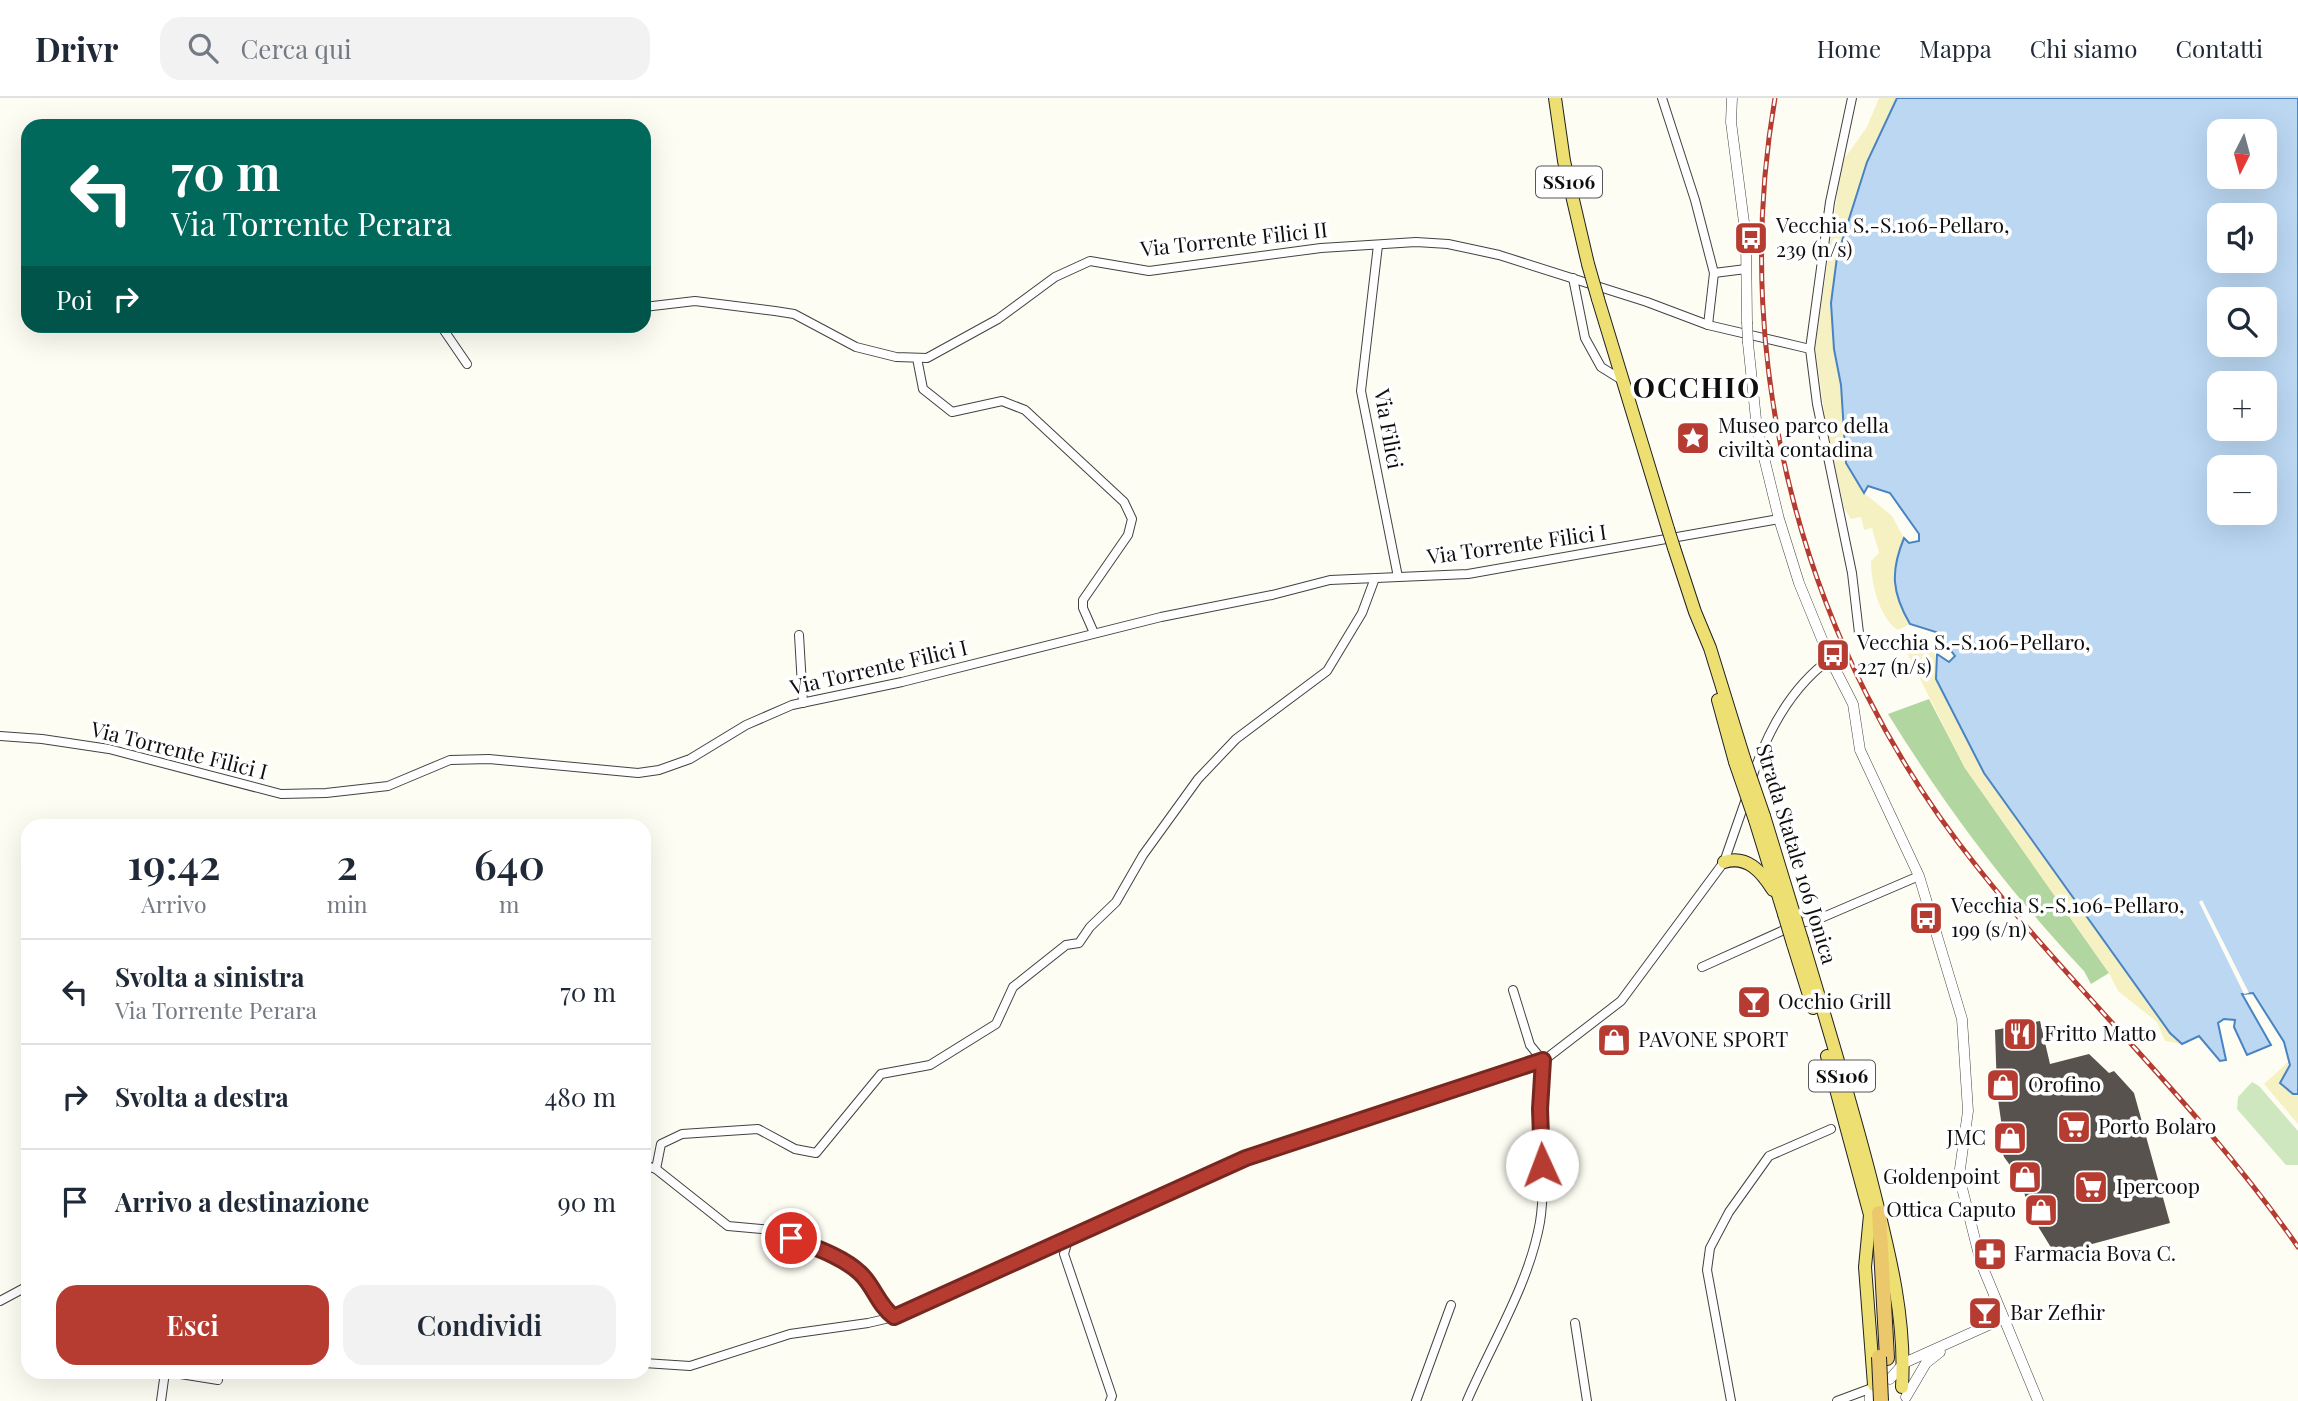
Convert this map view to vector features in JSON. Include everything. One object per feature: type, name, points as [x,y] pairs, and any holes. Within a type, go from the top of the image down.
[{"type":"highway","name":"Strada Statale 106 Jonica","points":[[1875,1214],[1883,1358],[1881,1401]]},
{"type":"highway","name":"Strada Statale 106 Jonica","points":[[1883,1358],[1890,1401]]},
{"type":"main road","name":"Strada Statale 106 Jonica","points":[[1555,98],[1567,172],[1598,299],[1674,548],[1710,648],[1740,760],[1859,1134],[1875,1214]]},
{"type":"main road","name":"Strada Statale 106 Jonica","points":[[1759,818],[1779,899],[1788,913]]},
{"type":"main road","points":[[1729,860],[1746,861],[1755,867],[1779,899]]},
{"type":"main road","points":[[1875,1214],[1893,1262],[1905,1397]]},
{"type":"main road","points":[[1873,1386],[1865,1268],[1875,1214]]},
{"type":"street","points":[[1662,98],[1695,200],[1714,273],[1709,325]]},
{"type":"street","points":[[1732,98],[1731,122],[1746,238],[1748,344],[1757,429],[1779,519],[1799,583],[1830,659],[1853,704],[1860,750],[1919,876],[1962,1019],[1968,1111],[1959,1176],[1981,1263],[2038,1401]]},
{"type":"street","points":[[1852,98],[1830,202],[1810,349],[1817,404],[1852,573],[1859,633]]},
{"type":"street","name":"Via Torrente Filici II","points":[[651,306],[695,301],[794,314],[856,347],[896,357],[927,358],[986,325],[1055,277],[1090,261],[1149,271],[1321,248],[1448,244],[1573,278],[1709,325],[1810,349]]},
{"type":"street","name":"Via Filici","points":[[1378,245],[1361,391],[1398,577]]},
{"type":"street","points":[[1714,273],[1746,269]]},
{"type":"street","points":[[1573,278],[1585,338],[1601,367],[1623,381]]},
{"type":"street","points":[[446,333],[467,364]]},
{"type":"street","points":[[917,358],[923,389],[952,412],[1002,401],[1025,410],[1124,502],[1132,519],[1128,535],[1083,600],[1083,608],[1094,633]]},
{"type":"street","points":[[1606,370],[1616,360]]},
{"type":"street","name":"Via Torrente Filici I","points":[[0,736],[42,738],[109,749],[281,794],[327,793],[388,786],[450,761],[489,759],[638,773],[659,770],[690,759],[746,725],[803,703],[902,682],[1094,633],[1272,596],[1330,580],[1468,574],[1779,519]]},
{"type":"street","points":[[656,1169],[661,1144],[682,1134],[758,1129],[795,1149],[816,1153],[881,1074],[930,1065],[996,1024],[1013,987],[1066,944],[1079,943],[1090,927],[1116,902],[1143,855],[1198,779],[1236,738],[1327,671],[1362,613],[1375,578]]},
{"type":"street","points":[[799,635],[803,703]]},
{"type":"street","points":[[651,1363],[690,1366],[790,1334],[894,1317],[1246,1158],[1543,1060],[1620,1001],[1729,860],[1756,765],[1777,719],[1808,674],[1830,659]]},
{"type":"street","points":[[1801,923],[1821,918],[1919,876]]},
{"type":"street","points":[[1702,967],[1784,930]]},
{"type":"street","points":[[1467,1401],[1534,1248],[1542,1189],[1540,1109],[1543,1060],[1531,1045],[1513,990]]},
{"type":"street","points":[[1731,1401],[1707,1270],[1710,1248],[1729,1212],[1769,1156],[1831,1129]]},
{"type":"street","points":[[651,1167],[728,1226],[773,1230],[827,1252],[860,1273],[884,1310],[894,1317]]},
{"type":"street","points":[[1068,1240],[1064,1254],[1112,1396],[1111,1401]]},
{"type":"street","points":[[0,1301],[21,1290]]},
{"type":"street","points":[[1416,1401],[1451,1305]]},
{"type":"street","points":[[1837,1401],[1882,1380],[1890,1379],[1904,1363],[2003,1319]]},
{"type":"street","points":[[1575,1323],[1587,1401]]},
{"type":"street","points":[[1890,1379],[1905,1397],[1926,1363],[1951,1343]]},
{"type":"street","points":[[161,1401],[166,1379]]},
{"type":"street","points":[[212,1379],[218,1380]]},
{"type":"street","points":[[1870,1401],[1873,1386]]},
{"type":"green space","points":[[1929,699],[1965,768],[2109,973],[2091,984],[2084,971],[1979,847],[1888,714]]},
{"type":"green space","points":[[2252,1082],[2259,1086],[2298,1131],[2298,1165],[2286,1165],[2237,1109],[2238,1097]]},
{"type":"sand","points":[[1879,98],[1897,98],[1867,162],[1837,257],[1834,349],[1841,385],[1846,463],[1864,493],[1892,516],[1904,538],[1896,561],[1895,582],[1896,592],[1910,624],[1898,630],[1886,617],[1875,589],[1871,561],[1879,553],[1872,528],[1864,530],[1861,517],[1851,519],[1844,508],[1826,425],[1815,348],[1842,162],[1867,127]]},
{"type":"sand","points":[[1917,644],[1935,647],[1936,679],[2170,1033],[2182,1044],[2165,1041],[2157,1022],[2118,991],[2109,973],[1965,768],[1905,649]]},
{"type":"sand","points":[[2289,1061],[2292,1094],[2298,1094],[2298,1124],[2264,1084]]},
{"type":"water","points":[[1897,98],[2298,98],[2298,1094],[2293,1094],[2280,1083],[2290,1065],[2284,1042],[2253,993],[2242,994],[2271,1045],[2247,1055],[2234,1027],[2235,1020],[2224,1019],[2218,1023],[2226,1060],[2220,1061],[2199,1036],[2182,1044],[2170,1033],[1984,773],[1936,679],[1937,654],[1949,662],[1955,656],[1936,632],[1910,624],[1896,592],[1896,561],[1904,538],[1909,543],[1919,541],[1919,534],[1890,493],[1868,486],[1864,493],[1846,463],[1841,385],[1834,349],[1831,303],[1837,257],[1867,162]]},
{"type":"pier","points":[[2202,900],[2249,993],[2244,994],[2199,902]]},
{"type":"building","name":"Porto Bolaro","points":[[2040,1021],[2050,1064],[2089,1054],[2109,1073],[2114,1071],[2134,1093],[2170,1223],[2055,1254],[2039,1228],[2015,1172],[2004,1157],[1997,1092],[1995,1030]]},
{"type":"railway","points":[[1775,98],[1763,200],[1763,303],[1773,405],[1794,505],[1826,602],[1867,696],[1918,785],[1978,868],[2017,916],[2223,1149],[2298,1247]]},
{"type":"place","name":"Vecchia S.-S.106-Pellaro, 239 (n/s)","points":[[1751,238]]},
{"type":"place","name":"Museo parco della civiltà contadina","points":[[1693,438]]},
{"type":"place","name":"Vecchia S.-S.106-Pellaro, 227 (n/s)","points":[[1833,655]]},
{"type":"place","name":"Vecchia S.-S.106-Pellaro, 199 (s/n)","points":[[1926,918]]},
{"type":"place","name":"Occhio Grill","points":[[1754,1002]]},
{"type":"place","name":"Fritto Matto","points":[[2020,1034]]},
{"type":"place","name":"PAVONE SPORT","points":[[1614,1040]]},
{"type":"place","name":"Orofino","points":[[2003,1085]]},
{"type":"place","name":"Porto Bolaro","points":[[2074,1127]]},
{"type":"place","name":"JMC","points":[[2010,1138]]},
{"type":"place","name":"Goldenpoint","points":[[2025,1177]]},
{"type":"place","name":"Ipercoop","points":[[2091,1187]]},
{"type":"place","name":"Ottica Caputo","points":[[2041,1210]]},
{"type":"place","name":"Farmacia Bova C.","points":[[1990,1254]]},
{"type":"place","name":"Bar Zefhir","points":[[1985,1313]]},
{"type":"district","name":"OCCHIO","points":[[1697,388]]},
{"type":"route","points":[[791,1238],[827,1252],[860,1273],[884,1310],[894,1317],[1246,1158],[1543,1060],[1540,1109],[1542,1165]]}]
